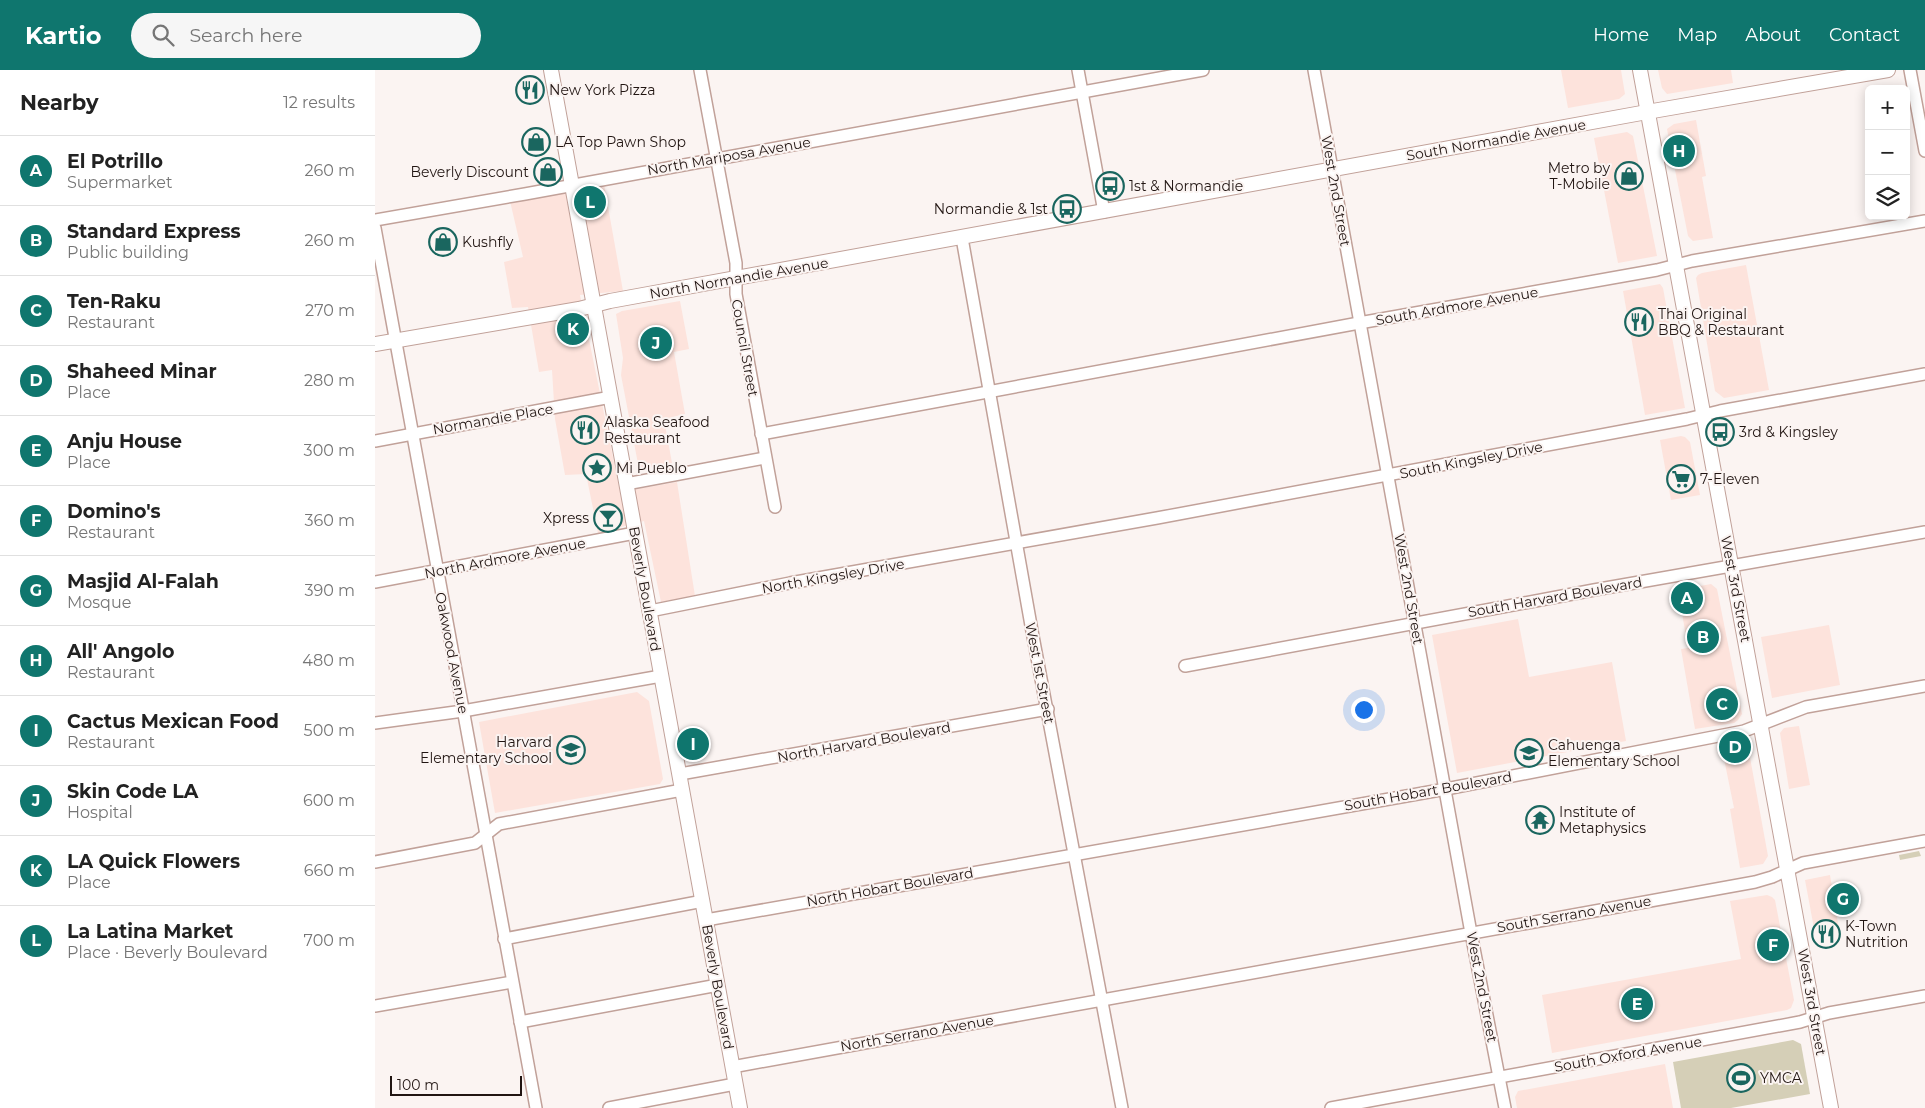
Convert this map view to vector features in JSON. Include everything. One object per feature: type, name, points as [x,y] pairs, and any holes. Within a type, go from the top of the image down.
[{"type":"main road","name":"Beverly Boulevard","points":[[551,70],[740,1108]]},
{"type":"main road","name":"West 3rd Street","points":[[1640,70],[1831,1108]]},
{"type":"main road","name":"South Normandie Avenue","points":[[1104,212],[1332,169],[1888,70]]},
{"type":"main road","name":"North Normandie Avenue","points":[[375,344],[1104,212]]},
{"type":"street","name":"Council Street","points":[[701,70],[736,263],[736,294],[775,507]]},
{"type":"street","points":[[1079,70],[1104,212]]},
{"type":"street","name":"North Mariposa Avenue","points":[[375,220],[572,186],[1203,70]]},
{"type":"street","name":"West 2nd Street","points":[[1314,70],[1359,323],[1416,622],[1471,933],[1505,1108]]},
{"type":"street","points":[[1911,70],[1925,151]]},
{"type":"street","name":"South Ardmore Avenue","points":[[990,392],[1676,266],[1692,261],[1925,221]]},
{"type":"street","name":"Oakwood Avenue","points":[[375,228],[536,1108]]},
{"type":"street","name":"West 1st Street","points":[[961,238],[1122,1108]]},
{"type":"street","name":"South Kingsley Drive","points":[[1017,544],[1389,476],[1925,374]]},
{"type":"street","points":[[761,434],[990,392]]},
{"type":"street","name":"Normandie Place","points":[[375,441],[611,398]]},
{"type":"street","points":[[626,484],[765,458]]},
{"type":"street","name":"South Harvard Boulevard","points":[[1185,666],[1416,622],[1925,532]]},
{"type":"street","name":"North Ardmore Avenue","points":[[375,582],[635,533]]},
{"type":"street","name":"North Kingsley Drive","points":[[650,612],[789,584],[1017,544]]},
{"type":"street","points":[[375,723],[463,711],[661,676]]},
{"type":"street","name":"South Hobart Boulevard","points":[[1075,854],[1446,789],[1744,731],[1806,707],[1925,686]]},
{"type":"street","name":"North Harvard Boulevard","points":[[680,774],[1047,709]]},
{"type":"street","points":[[375,862],[475,843],[499,824],[682,790]]},
{"type":"street","name":"South Serrano Avenue","points":[[1101,999],[1755,882],[1772,877],[1803,863],[1925,842]]},
{"type":"street","name":"North Hobart Boulevard","points":[[706,920],[1075,854]]},
{"type":"street","points":[[504,939],[703,902]]},
{"type":"street","points":[[375,1006],[512,982]]},
{"type":"street","points":[[520,1022],[718,985]]},
{"type":"street","name":"South Oxford Avenue","points":[[1331,1108],[1800,1022],[1829,1013],[1925,996]]},
{"type":"street","name":"North Serrano Avenue","points":[[732,1066],[1101,999]]},
{"type":"street","points":[[609,1108],[735,1084]]},
{"type":"shaded area","points":[[1561,70],[1621,70],[1625,94],[1619,99],[1568,108]]},
{"type":"shaded area","points":[[1658,70],[1731,70],[1733,83],[1667,94],[1662,88]]},
{"type":"shaded area","points":[[1696,120],[1706,176],[1702,177],[1713,238],[1693,241],[1688,236],[1667,129],[1674,124]]},
{"type":"shaded area","points":[[1627,132],[1633,136],[1657,256],[1618,263],[1594,138]]},
{"type":"shaded area","points":[[604,184],[623,291],[580,295],[620,492],[677,482],[695,596],[661,602],[644,521],[598,533],[586,474],[565,475],[555,419],[552,370],[539,372],[528,307],[512,308],[504,262],[523,257],[510,201]]},
{"type":"shaded area","points":[[1746,265],[1769,390],[1724,398],[1715,391],[1696,278],[1702,273]]},
{"type":"shaded area","points":[[1660,284],[1663,288],[1685,408],[1645,415],[1623,291]]},
{"type":"shaded area","points":[[680,301],[689,349],[674,352],[685,414],[664,419],[672,463],[639,469],[621,375],[623,358],[616,314],[622,311]]},
{"type":"shaded area","points":[[1681,436],[1690,442],[1700,495],[1671,500],[1660,440]]},
{"type":"shaded area","points":[[1711,584],[1717,589],[1742,714],[1734,723],[1695,729],[1681,649],[1688,648],[1678,590]]},
{"type":"shaded area","points":[[1518,619],[1529,677],[1612,662],[1626,741],[1457,773],[1432,635]]},
{"type":"shaded area","points":[[1829,625],[1840,685],[1772,698],[1761,637]]},
{"type":"shaded area","name":"Harvard Elementary School","points":[[637,692],[649,701],[663,779],[660,784],[495,813],[479,722]]},
{"type":"shaded area","points":[[1799,726],[1810,785],[1789,789],[1780,733],[1784,728]]},
{"type":"shaded area","points":[[1741,746],[1749,752],[1768,856],[1763,864],[1740,868],[1730,809],[1734,808],[1722,749]]},
{"type":"shaded area","points":[[1919,851],[1921,856],[1900,860],[1899,855]]},
{"type":"shaded area","points":[[1830,875],[1840,935],[1816,939],[1805,880]]},
{"type":"shaded area","points":[[1767,895],[1775,900],[1794,1000],[1791,1008],[1552,1053],[1542,995],[1741,959],[1730,901]]},
{"type":"shaded area","name":"YMCA","points":[[1793,1040],[1801,1044],[1810,1094],[1731,1108],[1681,1108],[1673,1062]]},
{"type":"shaded area","points":[[1665,1064],[1673,1108],[1517,1108],[1515,1097],[1518,1091]]},
{"type":"place","name":"New York Pizza","points":[[530,90]]},
{"type":"place","name":"LA Top Pawn Shop","points":[[536,142]]},
{"type":"place","name":"All' Angolo","points":[[1679,151]]},
{"type":"place","name":"Beverly Discount","points":[[548,172]]},
{"type":"place","name":"Metro by T-Mobile","points":[[1629,176]]},
{"type":"place","name":"1st & Normandie","points":[[1110,186]]},
{"type":"place","name":"La Latina Market","points":[[590,202]]},
{"type":"place","name":"Normandie & 1st","points":[[1067,209]]},
{"type":"place","name":"Kushfly","points":[[443,242]]},
{"type":"place","name":"Thai Original BBQ & Restaurant","points":[[1639,322]]},
{"type":"place","name":"LA Quick Flowers","points":[[573,329]]},
{"type":"place","name":"Skin Code LA","points":[[656,343]]},
{"type":"place","name":"Alaska Seafood Restaurant","points":[[585,430]]},
{"type":"place","name":"3rd & Kingsley","points":[[1720,432]]},
{"type":"place","name":"Mi Pueblo","points":[[597,468]]},
{"type":"place","name":"7-Eleven","points":[[1681,479]]},
{"type":"place","name":"Xpress","points":[[608,518]]},
{"type":"place","name":"El Potrillo","points":[[1687,598]]},
{"type":"place","name":"Standard Express","points":[[1703,637]]},
{"type":"place","name":"Ten-Raku","points":[[1722,704]]},
{"type":"place","name":"Cactus Mexican Food","points":[[693,744]]},
{"type":"place","name":"Shaheed Minar","points":[[1735,747]]},
{"type":"place","name":"Harvard Elementary School","points":[[571,750]]},
{"type":"place","name":"Cahuenga Elementary School","points":[[1529,753]]},
{"type":"place","name":"Institute of Metaphysics","points":[[1540,820]]},
{"type":"place","name":"Masjid Al-Falah","points":[[1843,899]]},
{"type":"place","name":"K-Town Nutrition","points":[[1826,934]]},
{"type":"place","name":"Domino's","points":[[1773,945]]},
{"type":"place","name":"Anju House","points":[[1637,1004]]},
{"type":"place","name":"YMCA","points":[[1741,1078]]}]
